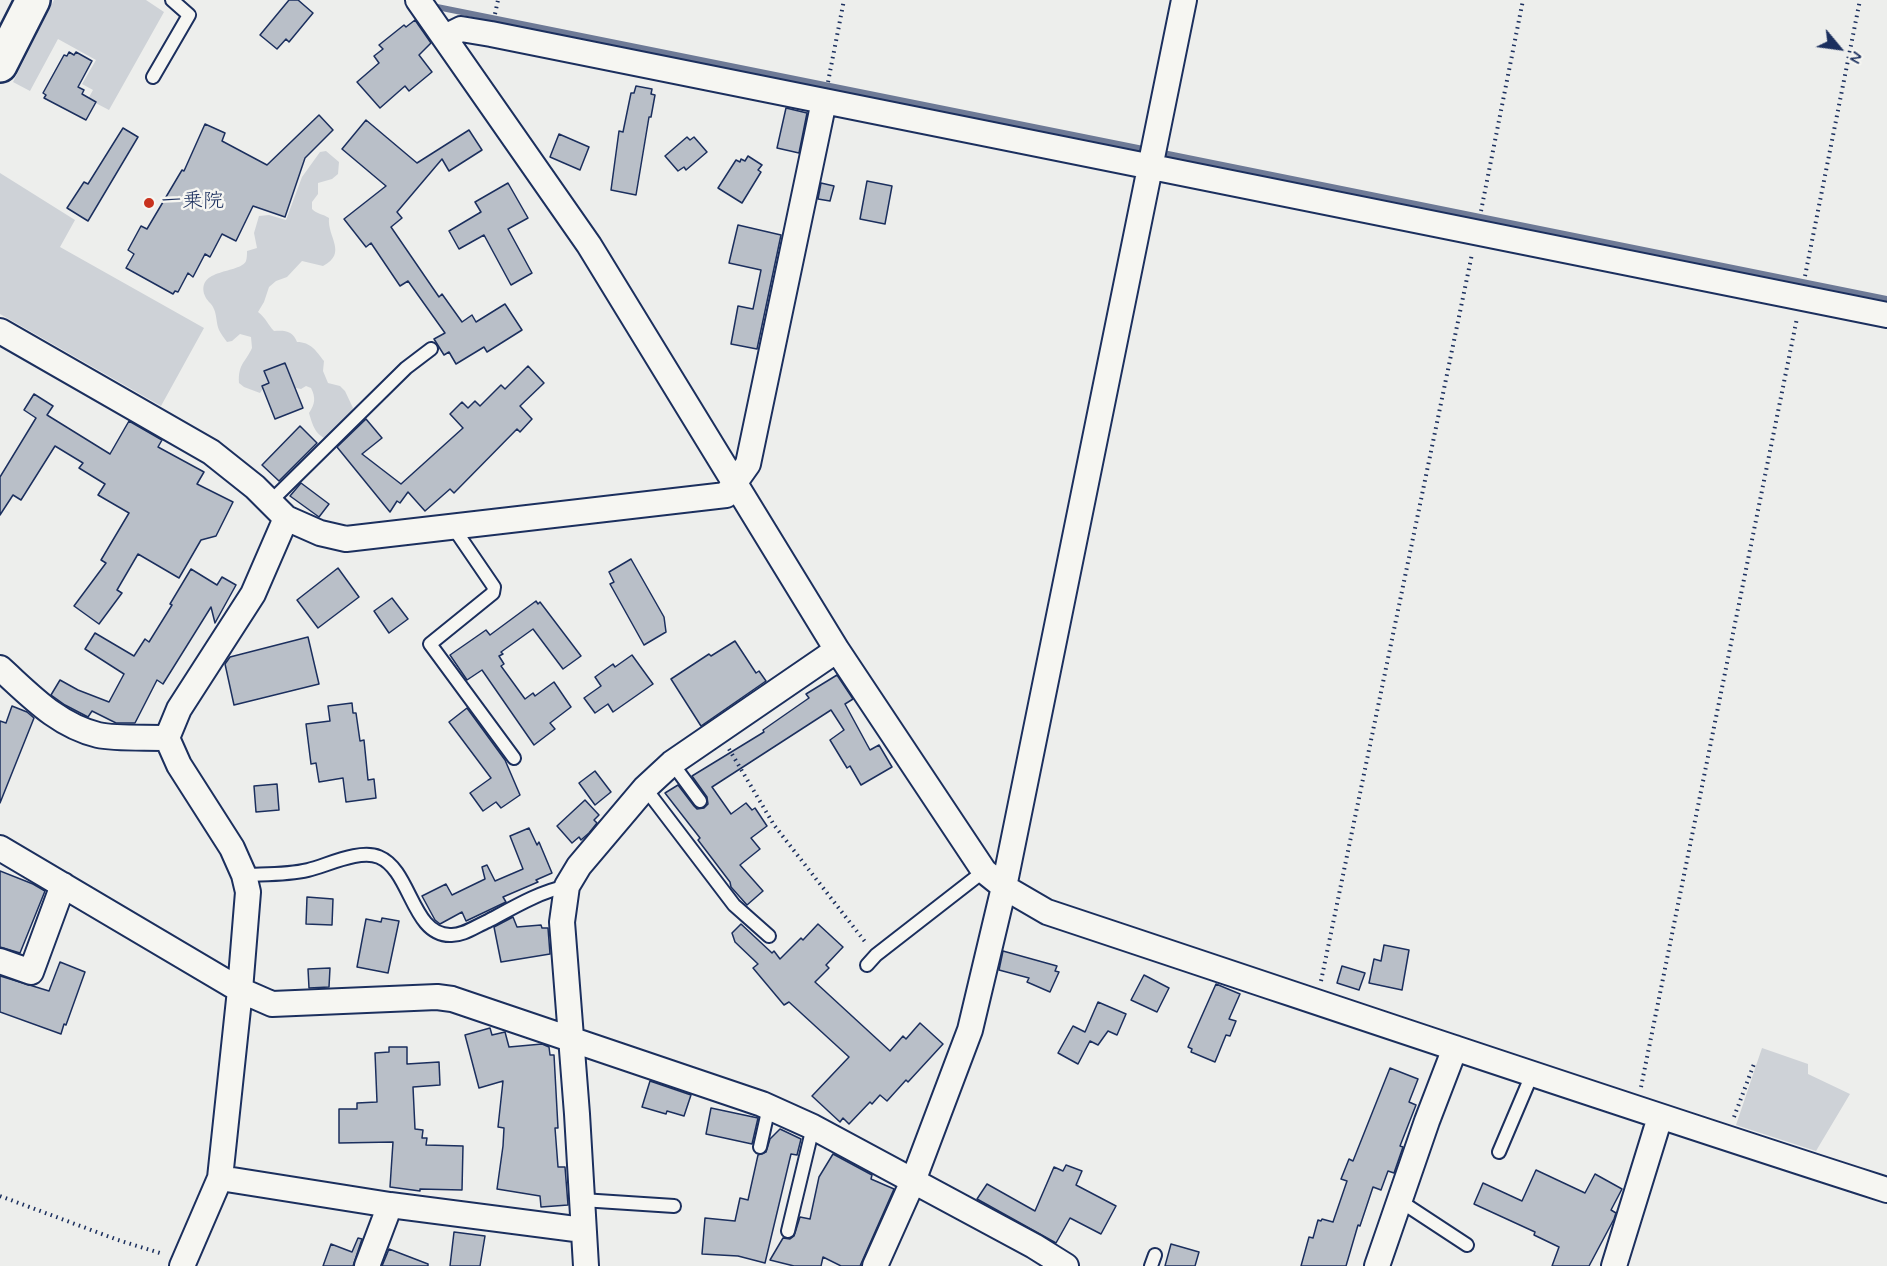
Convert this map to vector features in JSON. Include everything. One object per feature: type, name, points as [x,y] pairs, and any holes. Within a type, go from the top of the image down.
[{"type":"main road","points":[[0,65],[33,0]]},
{"type":"street","points":[[418,0],[589,245],[837,650],[984,871],[1004,887],[1047,912],[1533,1072],[1660,1117],[1887,1190]]},
{"type":"street","points":[[875,1266],[913,1181],[970,1030],[1004,887],[1184,0]]},
{"type":"street","points":[[445,37],[461,29],[491,34],[1887,315]]},
{"type":"street","points":[[0,331],[211,452],[278,509],[320,534],[346,539],[726,495],[748,464],[824,101]]},
{"type":"street","points":[[183,1264],[220,1178],[248,892],[244,875],[232,848],[179,765],[167,738],[179,709],[253,594],[278,509]]},
{"type":"street","points":[[586,1266],[572,1039],[562,922],[567,886],[579,866],[645,788],[672,763],[837,650]]},
{"type":"street","points":[[0,668],[49,712],[72,726],[99,735],[167,738]]},
{"type":"street","points":[[0,848],[240,990],[272,1005],[437,997],[452,999],[769,1107],[813,1127],[1034,1246],[1065,1266]]},
{"type":"street","points":[[0,961],[32,972],[63,885]]},
{"type":"street","points":[[1377,1266],[1455,1048]]},
{"type":"street","points":[[1614,1266],[1660,1117]]},
{"type":"street","points":[[220,1178],[390,1205],[583,1230]]},
{"type":"street","points":[[367,1266],[390,1205]]},
{"type":"lane","points":[[153,77],[189,15],[172,0]]},
{"type":"lane","points":[[278,509],[406,368],[430,349]]},
{"type":"lane","points":[[453,527],[494,587],[493,593],[430,644],[514,758]]},
{"type":"lane","points":[[672,763],[700,801]]},
{"type":"lane","points":[[645,788],[734,905],[769,936]]},
{"type":"lane","points":[[244,875],[308,870],[368,854],[381,858],[400,876],[423,921],[437,932],[453,936],[468,931],[549,890],[567,886]]},
{"type":"lane","points":[[867,965],[876,955],[984,871]]},
{"type":"lane","points":[[1499,1152],[1533,1072]]},
{"type":"lane","points":[[760,1147],[769,1107]]},
{"type":"lane","points":[[788,1231],[813,1127]]},
{"type":"lane","points":[[582,1200],[674,1206]]},
{"type":"lane","points":[[1400,1201],[1467,1245]]},
{"type":"path","points":[[824,101],[844,0]]},
{"type":"path","points":[[1317,1001],[1523,0]]},
{"type":"path","points":[[1636,1109],[1860,0]]},
{"type":"path","points":[[718,730],[774,825],[827,896],[876,955]]},
{"type":"path","points":[[1731,1126],[1754,1064]]},
{"type":"path","points":[[0,1196],[183,1264]]},
{"type":"shaded area","points":[[54,0],[146,0],[164,12],[109,110],[88,99],[93,90],[82,84],[96,60],[58,39],[30,91],[13,82]]},
{"type":"shaded area","points":[[326,151],[339,162],[338,174],[332,179],[318,183],[318,194],[312,202],[312,209],[329,218],[335,244],[334,256],[323,266],[302,261],[287,277],[276,281],[269,287],[258,312],[274,331],[288,332],[297,342],[313,348],[324,361],[323,371],[328,383],[340,386],[345,391],[353,408],[349,418],[329,440],[315,430],[312,422],[309,413],[314,404],[311,388],[291,387],[272,376],[260,393],[239,383],[241,368],[252,348],[251,337],[240,334],[227,342],[219,330],[214,310],[205,296],[204,287],[206,281],[212,276],[242,265],[246,261],[247,251],[257,248],[254,233],[259,216],[269,215],[286,220],[302,177],[320,152]]},
{"type":"shaded area","points":[[0,173],[75,220],[60,247],[204,328],[161,406],[0,314]]},
{"type":"shaded area","points":[[1762,1048],[1808,1064],[1808,1074],[1850,1094],[1816,1151],[1736,1125]]},
{"type":"building","points":[[289,0],[298,0],[313,13],[289,42],[286,39],[277,49],[260,35]]},
{"type":"building","points":[[415,20],[431,43],[419,55],[432,72],[409,91],[405,86],[380,108],[357,82],[379,63],[374,56],[383,49],[379,45],[404,25],[406,27]]},
{"type":"building","points":[[69,52],[74,55],[76,52],[92,61],[78,87],[84,90],[82,94],[96,102],[86,120],[44,98],[46,95],[43,93],[64,55],[67,56]]},
{"type":"building","points":[[636,86],[652,89],[651,94],[655,95],[636,195],[611,190],[619,131],[623,132],[631,93],[634,93]]},
{"type":"building","points":[[786,108],[807,113],[799,153],[777,148]]},
{"type":"building","points":[[319,115],[333,130],[305,158],[285,217],[253,206],[236,241],[222,234],[210,257],[205,254],[193,277],[188,273],[178,292],[175,291],[173,294],[126,268],[134,254],[128,250],[141,226],[147,229],[182,170],[184,171],[205,124],[225,133],[222,141],[267,165]]},
{"type":"building","points":[[366,120],[417,163],[469,130],[482,150],[449,171],[442,159],[397,212],[402,218],[391,227],[439,297],[442,294],[462,322],[472,315],[476,322],[505,304],[522,330],[487,352],[484,347],[456,364],[449,352],[444,355],[434,339],[445,333],[408,281],[400,286],[371,243],[366,247],[344,219],[386,186],[342,149]]},
{"type":"building","points":[[123,128],[138,137],[88,221],[67,208],[84,182],[88,184]]},
{"type":"building","points":[[559,134],[589,147],[580,170],[550,157]]},
{"type":"building","points":[[687,137],[690,140],[694,137],[707,152],[686,170],[684,167],[678,171],[665,156]]},
{"type":"building","points":[[748,156],[762,165],[758,170],[761,172],[742,203],[718,188],[736,160],[745,161]]},
{"type":"building","points":[[867,181],[892,186],[885,224],[860,219]]},
{"type":"building","points":[[508,183],[528,218],[508,229],[532,273],[511,285],[484,235],[459,249],[449,231],[481,212],[475,202]]},
{"type":"building","points":[[821,183],[834,186],[830,201],[818,199]]},
{"type":"building","points":[[738,225],[781,235],[757,349],[731,344],[738,306],[753,309],[761,270],[729,263]]},
{"type":"building","points":[[285,363],[303,408],[275,419],[262,386],[269,383],[264,371]]},
{"type":"building","points":[[528,366],[544,383],[520,406],[532,419],[520,432],[517,429],[454,493],[450,489],[425,511],[408,492],[400,503],[397,501],[390,512],[337,447],[366,419],[382,438],[362,454],[401,484],[463,428],[450,414],[462,402],[468,408],[475,401],[480,406],[501,385],[505,389]]},
{"type":"building","points":[[34,394],[53,406],[47,415],[110,454],[129,421],[162,440],[158,447],[204,472],[197,484],[233,502],[216,536],[201,540],[179,578],[138,554],[117,590],[122,593],[99,624],[74,606],[106,563],[101,560],[129,513],[98,495],[105,484],[79,468],[83,463],[55,446],[21,500],[13,495],[0,515],[0,477],[36,418],[24,410]]},
{"type":"building","points":[[300,426],[317,443],[279,481],[262,465]]},
{"type":"building","points":[[301,483],[329,504],[319,517],[290,496]]},
{"type":"building","points":[[631,559],[664,617],[666,632],[644,645],[610,584],[614,582],[609,572]]},
{"type":"building","points":[[338,568],[359,597],[318,628],[297,600]]},
{"type":"building","points":[[191,569],[217,585],[222,577],[236,585],[215,623],[211,607],[163,684],[157,680],[135,723],[116,723],[92,711],[88,717],[51,695],[60,680],[109,702],[124,674],[85,649],[95,633],[134,656],[145,639],[149,642]]},
{"type":"building","points":[[392,598],[408,619],[389,633],[374,611]]},
{"type":"building","points":[[536,601],[538,604],[540,602],[581,656],[563,669],[533,629],[501,652],[503,654],[499,656],[504,664],[501,666],[525,699],[533,693],[535,696],[554,682],[571,707],[550,723],[555,729],[534,745],[482,670],[467,680],[450,655],[486,630],[490,635]]},
{"type":"building","points":[[308,637],[319,684],[234,705],[225,664],[230,657]]},
{"type":"building","points":[[735,641],[756,673],[759,671],[766,681],[701,726],[671,679],[709,654],[711,656]]},
{"type":"building","points":[[632,655],[653,684],[613,712],[608,704],[595,713],[584,698],[601,686],[595,677],[613,664],[615,667]]},
{"type":"building","points":[[837,675],[853,699],[845,704],[870,750],[879,745],[892,767],[861,785],[850,766],[847,768],[830,740],[844,730],[831,710],[712,787],[731,814],[746,803],[752,810],[755,808],[767,826],[751,838],[760,849],[740,865],[763,891],[747,905],[731,887],[730,882],[698,840],[700,838],[665,793],[678,785],[697,809],[704,808],[708,804],[707,797],[692,776],[764,732],[763,730],[809,698],[806,694]]},
{"type":"building","points":[[352,703],[353,713],[356,713],[360,741],[364,740],[368,780],[374,779],[376,798],[346,802],[343,778],[319,782],[316,763],[311,764],[306,724],[330,721],[328,706]]},
{"type":"building","points":[[12,706],[27,712],[34,718],[0,803],[0,721],[6,723]]},
{"type":"building","points":[[467,708],[505,760],[520,795],[501,808],[496,802],[483,811],[470,793],[491,778],[449,722]]},
{"type":"building","points":[[595,771],[611,792],[595,805],[579,783]]},
{"type":"building","points":[[277,784],[279,810],[256,812],[254,786]]},
{"type":"building","points":[[585,800],[599,815],[594,820],[597,823],[581,840],[579,837],[572,843],[557,826]]},
{"type":"building","points":[[529,828],[537,845],[539,842],[552,873],[536,880],[538,882],[503,897],[506,902],[466,921],[462,912],[440,924],[435,920],[422,896],[446,884],[452,895],[485,879],[482,867],[487,865],[495,881],[523,869],[510,836]]},
{"type":"building","points":[[0,871],[45,891],[20,953],[0,947]]},
{"type":"building","points":[[307,897],[333,899],[332,925],[306,924]]},
{"type":"building","points":[[513,917],[517,927],[541,925],[542,928],[548,928],[550,954],[501,962],[494,927]]},
{"type":"building","points":[[382,918],[399,921],[388,973],[357,967],[366,919],[381,922]]},
{"type":"building","points":[[741,924],[772,953],[774,951],[780,959],[818,924],[843,947],[826,965],[829,968],[815,982],[890,1051],[903,1036],[906,1039],[920,1023],[943,1044],[887,1101],[880,1095],[849,1124],[843,1118],[840,1122],[812,1096],[849,1057],[789,1002],[784,1005],[753,968],[758,964],[735,942],[732,933]]},
{"type":"building","points":[[1384,945],[1409,950],[1402,990],[1369,983],[1374,959],[1381,961]]},
{"type":"building","points":[[1003,951],[1057,966],[1055,971],[1059,972],[1050,992],[1027,982],[1029,978],[999,970]]},
{"type":"building","points":[[60,962],[85,972],[61,1034],[0,1012],[0,976],[49,991]]},
{"type":"building","points":[[1342,966],[1365,973],[1359,990],[1337,983]]},
{"type":"building","points":[[330,968],[329,987],[309,988],[308,969]]},
{"type":"building","points":[[1144,975],[1169,988],[1157,1012],[1131,1000]]},
{"type":"building","points":[[1216,984],[1240,994],[1229,1019],[1236,1021],[1230,1036],[1226,1035],[1215,1062],[1191,1052],[1192,1049],[1188,1047]]},
{"type":"building","points":[[1098,1002],[1126,1014],[1117,1035],[1108,1031],[1098,1045],[1090,1041],[1078,1064],[1058,1053],[1073,1026],[1085,1032]]},
{"type":"building","points":[[490,1028],[492,1035],[505,1032],[509,1047],[542,1044],[549,1047],[550,1055],[554,1055],[558,1167],[565,1167],[568,1205],[541,1207],[540,1196],[497,1189],[504,1128],[498,1127],[503,1081],[479,1088],[465,1035]]},
{"type":"building","points":[[389,1047],[407,1047],[407,1064],[439,1062],[440,1085],[413,1087],[415,1129],[423,1130],[422,1138],[427,1138],[426,1145],[463,1146],[462,1190],[420,1189],[420,1191],[390,1187],[393,1142],[339,1143],[339,1109],[357,1109],[357,1103],[377,1102],[375,1053],[389,1052]]},
{"type":"building","points":[[1390,1068],[1418,1079],[1409,1102],[1416,1105],[1400,1146],[1403,1147],[1394,1173],[1388,1171],[1381,1190],[1373,1187],[1360,1226],[1358,1225],[1346,1266],[1301,1266],[1309,1237],[1313,1238],[1318,1220],[1333,1222],[1347,1181],[1341,1179],[1349,1159],[1353,1161]]},
{"type":"building","points":[[650,1081],[691,1095],[684,1116],[667,1111],[666,1114],[642,1107]]},
{"type":"building","points":[[711,1108],[758,1118],[752,1144],[706,1134]]},
{"type":"building","points":[[780,1129],[801,1139],[797,1155],[791,1154],[765,1263],[738,1256],[702,1254],[705,1218],[735,1221],[740,1198],[748,1200],[758,1155],[766,1152],[770,1139]]},
{"type":"building","points":[[833,1154],[872,1175],[871,1179],[894,1189],[860,1266],[841,1266],[823,1257],[821,1266],[794,1266],[770,1260],[783,1238],[790,1239],[794,1236],[800,1217],[810,1219],[819,1177]]},
{"type":"building","points":[[1066,1165],[1082,1171],[1076,1185],[1116,1206],[1101,1234],[1070,1218],[1056,1243],[977,1199],[987,1184],[1035,1211],[1054,1167],[1063,1171]]},
{"type":"building","points":[[1536,1170],[1585,1193],[1595,1174],[1622,1189],[1611,1210],[1616,1213],[1614,1219],[1589,1266],[1552,1266],[1559,1247],[1534,1235],[1535,1232],[1474,1204],[1483,1183],[1522,1201]]},
{"type":"building","points":[[454,1232],[485,1236],[480,1266],[450,1266]]},
{"type":"building","points":[[358,1238],[362,1239],[353,1266],[323,1266],[331,1244],[352,1252]]},
{"type":"building","points":[[1171,1244],[1199,1252],[1195,1266],[1165,1266]]},
{"type":"building","points":[[389,1249],[428,1264],[428,1266],[382,1266]]},
{"type":"waterway","points":[[432,6],[1148,150]]},
{"type":"waterway","points":[[1158,152],[1887,299]]},
{"type":"place","name":"一乗院","points":[[149,203]]}]
